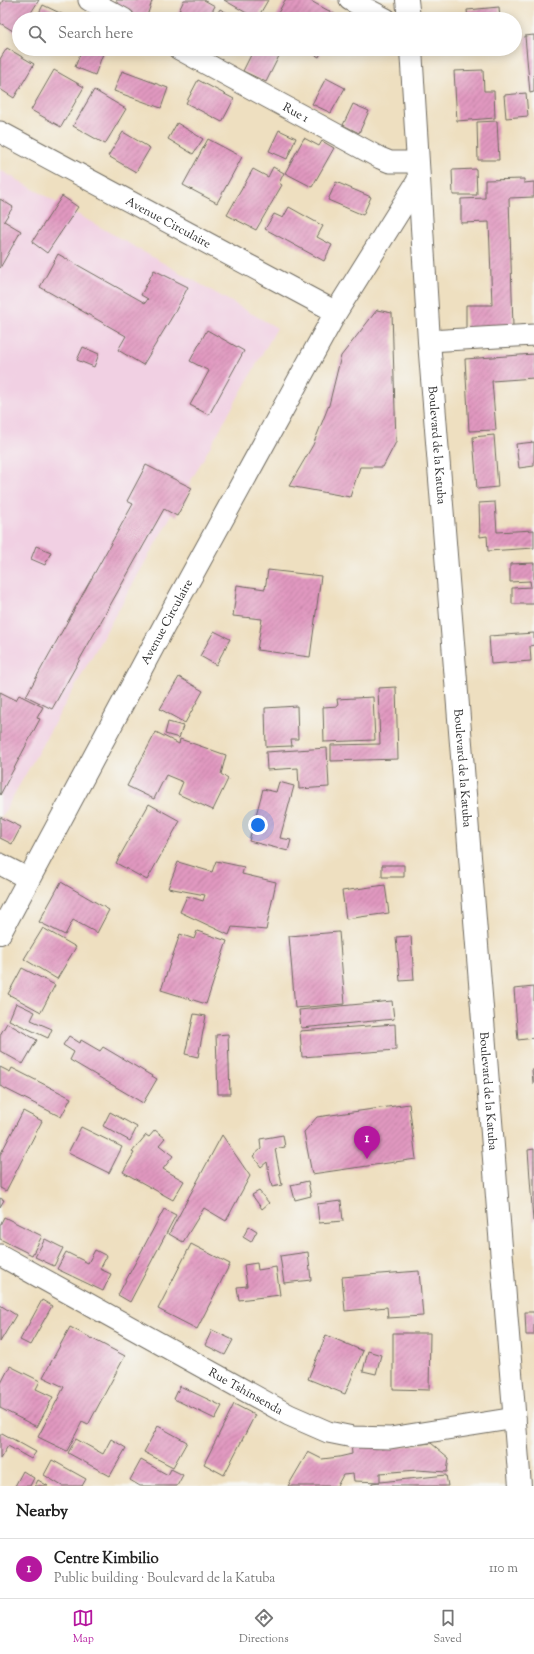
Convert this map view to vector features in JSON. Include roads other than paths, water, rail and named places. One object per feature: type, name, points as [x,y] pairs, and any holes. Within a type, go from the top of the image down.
[{"type":"street","points":[[88,0],[111,12]]},
{"type":"street","points":[[350,0],[373,12]]},
{"type":"street","points":[[407,0],[408,12]]},
{"type":"street","name":"Rue 1","points":[[192,56],[380,158],[418,171]]},
{"type":"street","name":"Boulevard de la Katuba","points":[[411,56],[429,342],[520,1486]]},
{"type":"street","name":"Avenue Circulaire","points":[[0,132],[336,312]]},
{"type":"street","name":"Avenue Circulaire","points":[[0,933],[175,606],[336,312],[418,171]]},
{"type":"street","points":[[429,342],[534,335]]},
{"type":"street","points":[[0,864],[29,879]]},
{"type":"street","name":"Rue Tshinsenda","points":[[0,1255],[289,1415],[328,1432],[353,1437],[390,1438],[514,1418]]},
{"type":"place","name":"Centre Kimbilio","points":[[367,1159]]}]
